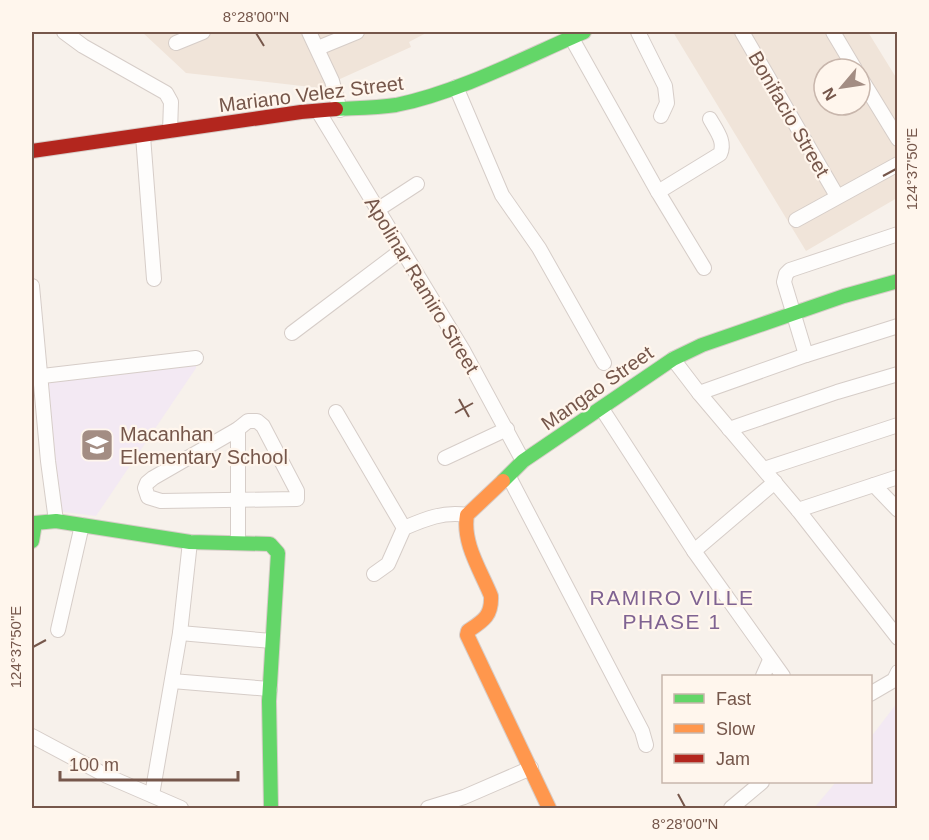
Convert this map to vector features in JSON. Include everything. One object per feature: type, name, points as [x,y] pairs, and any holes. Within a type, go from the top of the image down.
[{"type":"street","points":[[64,32],[82,46],[166,93],[171,102],[170,131]]},
{"type":"street","points":[[177,43],[203,32]]},
{"type":"street","points":[[309,32],[332,81],[340,110]]},
{"type":"street","points":[[318,48],[357,32]]},
{"type":"street","points":[[638,32],[665,86],[667,103],[661,117]]},
{"type":"street","name":"Bonifacio Street","points":[[742,32],[837,196]]},
{"type":"street","points":[[833,32],[848,57]]},
{"type":"street","points":[[576,34],[658,192],[704,268]]},
{"type":"street","name":"Mariano Velez Street","points":[[32,152],[318,111],[394,105],[456,87],[576,34]]},
{"type":"street","points":[[456,87],[502,195],[539,248],[604,363]]},
{"type":"street","points":[[872,97],[897,139]]},
{"type":"street","name":"Apolinar Ramiro Street","points":[[318,111],[464,352],[523,461]]},
{"type":"street","points":[[658,192],[720,154],[723,143],[710,119]]},
{"type":"street","points":[[143,136],[154,279]]},
{"type":"street","points":[[796,220],[897,164]]},
{"type":"street","points":[[377,210],[417,184]]},
{"type":"street","points":[[806,355],[784,282],[786,274],[790,270],[897,234]]},
{"type":"street","points":[[292,333],[402,250]]},
{"type":"street","name":"Mangao Street","points":[[467,515],[523,461],[673,359],[702,345],[897,280]]},
{"type":"street","points":[[32,286],[36,377],[56,521]]},
{"type":"street","points":[[699,393],[897,326]]},
{"type":"street","points":[[36,377],[196,358]]},
{"type":"street","points":[[673,359],[798,510],[897,638]]},
{"type":"street","points":[[729,429],[897,374]]},
{"type":"street","points":[[602,409],[694,551],[782,675]]},
{"type":"street","points":[[336,412],[404,528]]},
{"type":"street","points":[[248,421],[257,421],[263,426],[298,496],[294,500],[239,500],[161,501],[148,497],[145,488],[153,478],[248,421]]},
{"type":"street","points":[[764,469],[897,425]]},
{"type":"street","points":[[238,429],[238,542]]},
{"type":"street","points":[[445,458],[507,429]]},
{"type":"street","points":[[509,477],[642,731],[646,745]]},
{"type":"street","points":[[798,510],[897,477]]},
{"type":"street","points":[[694,551],[775,482]]},
{"type":"street","points":[[874,485],[897,510]]},
{"type":"street","points":[[374,574],[388,564],[404,528],[435,515],[456,513],[467,515],[465,520],[467,535],[491,597],[492,606],[488,617],[468,631],[467,635],[549,808]]},
{"type":"street","points":[[32,541],[35,523],[56,521],[190,542],[270,544],[276,549],[278,553],[270,689],[271,808]]},
{"type":"street","points":[[58,630],[82,525]]},
{"type":"street","points":[[152,795],[180,633],[190,542]]},
{"type":"street","points":[[180,633],[272,641]]},
{"type":"street","points":[[763,675],[770,660]]},
{"type":"street","points":[[872,693],[894,680],[897,672]]},
{"type":"street","points":[[172,681],[270,689]]},
{"type":"street","points":[[32,736],[107,776],[181,808]]},
{"type":"street","points":[[428,808],[464,797],[531,768]]},
{"type":"street","points":[[731,808],[761,783]]},
{"type":"shaded area","points":[[142,32],[428,32],[409,42],[411,47],[320,88],[186,73]]},
{"type":"shaded area","points":[[673,32],[868,32],[897,79],[897,198],[806,251]]},
{"type":"shaded area","name":"Macanhan Elementary School","points":[[196,362],[196,368],[96,516],[55,511],[44,379]]},
{"type":"shaded area","points":[[897,703],[897,808],[814,808],[835,783],[872,783],[872,736]]},
{"type":"traffic: fast","points":[[336,109],[396,105],[443,92],[584,32]]},
{"type":"traffic: fast","points":[[503,481],[523,461],[673,359],[702,345],[844,296],[898,281]]},
{"type":"traffic: fast","points":[[32,541],[35,523],[56,521],[190,542],[270,544],[278,553],[269,701],[271,808]]},
{"type":"traffic: slow","points":[[503,481],[467,515],[467,536],[491,596],[488,613],[482,621],[468,631],[467,635],[549,808]]},
{"type":"traffic: jam","points":[[32,151],[301,112],[336,109]]},
{"type":"place","name":"Macanhan Elementary School","points":[[97,445]]},
{"type":"district","name":"RAMIRO VILLE PHASE 1","points":[[672,609]]}]
